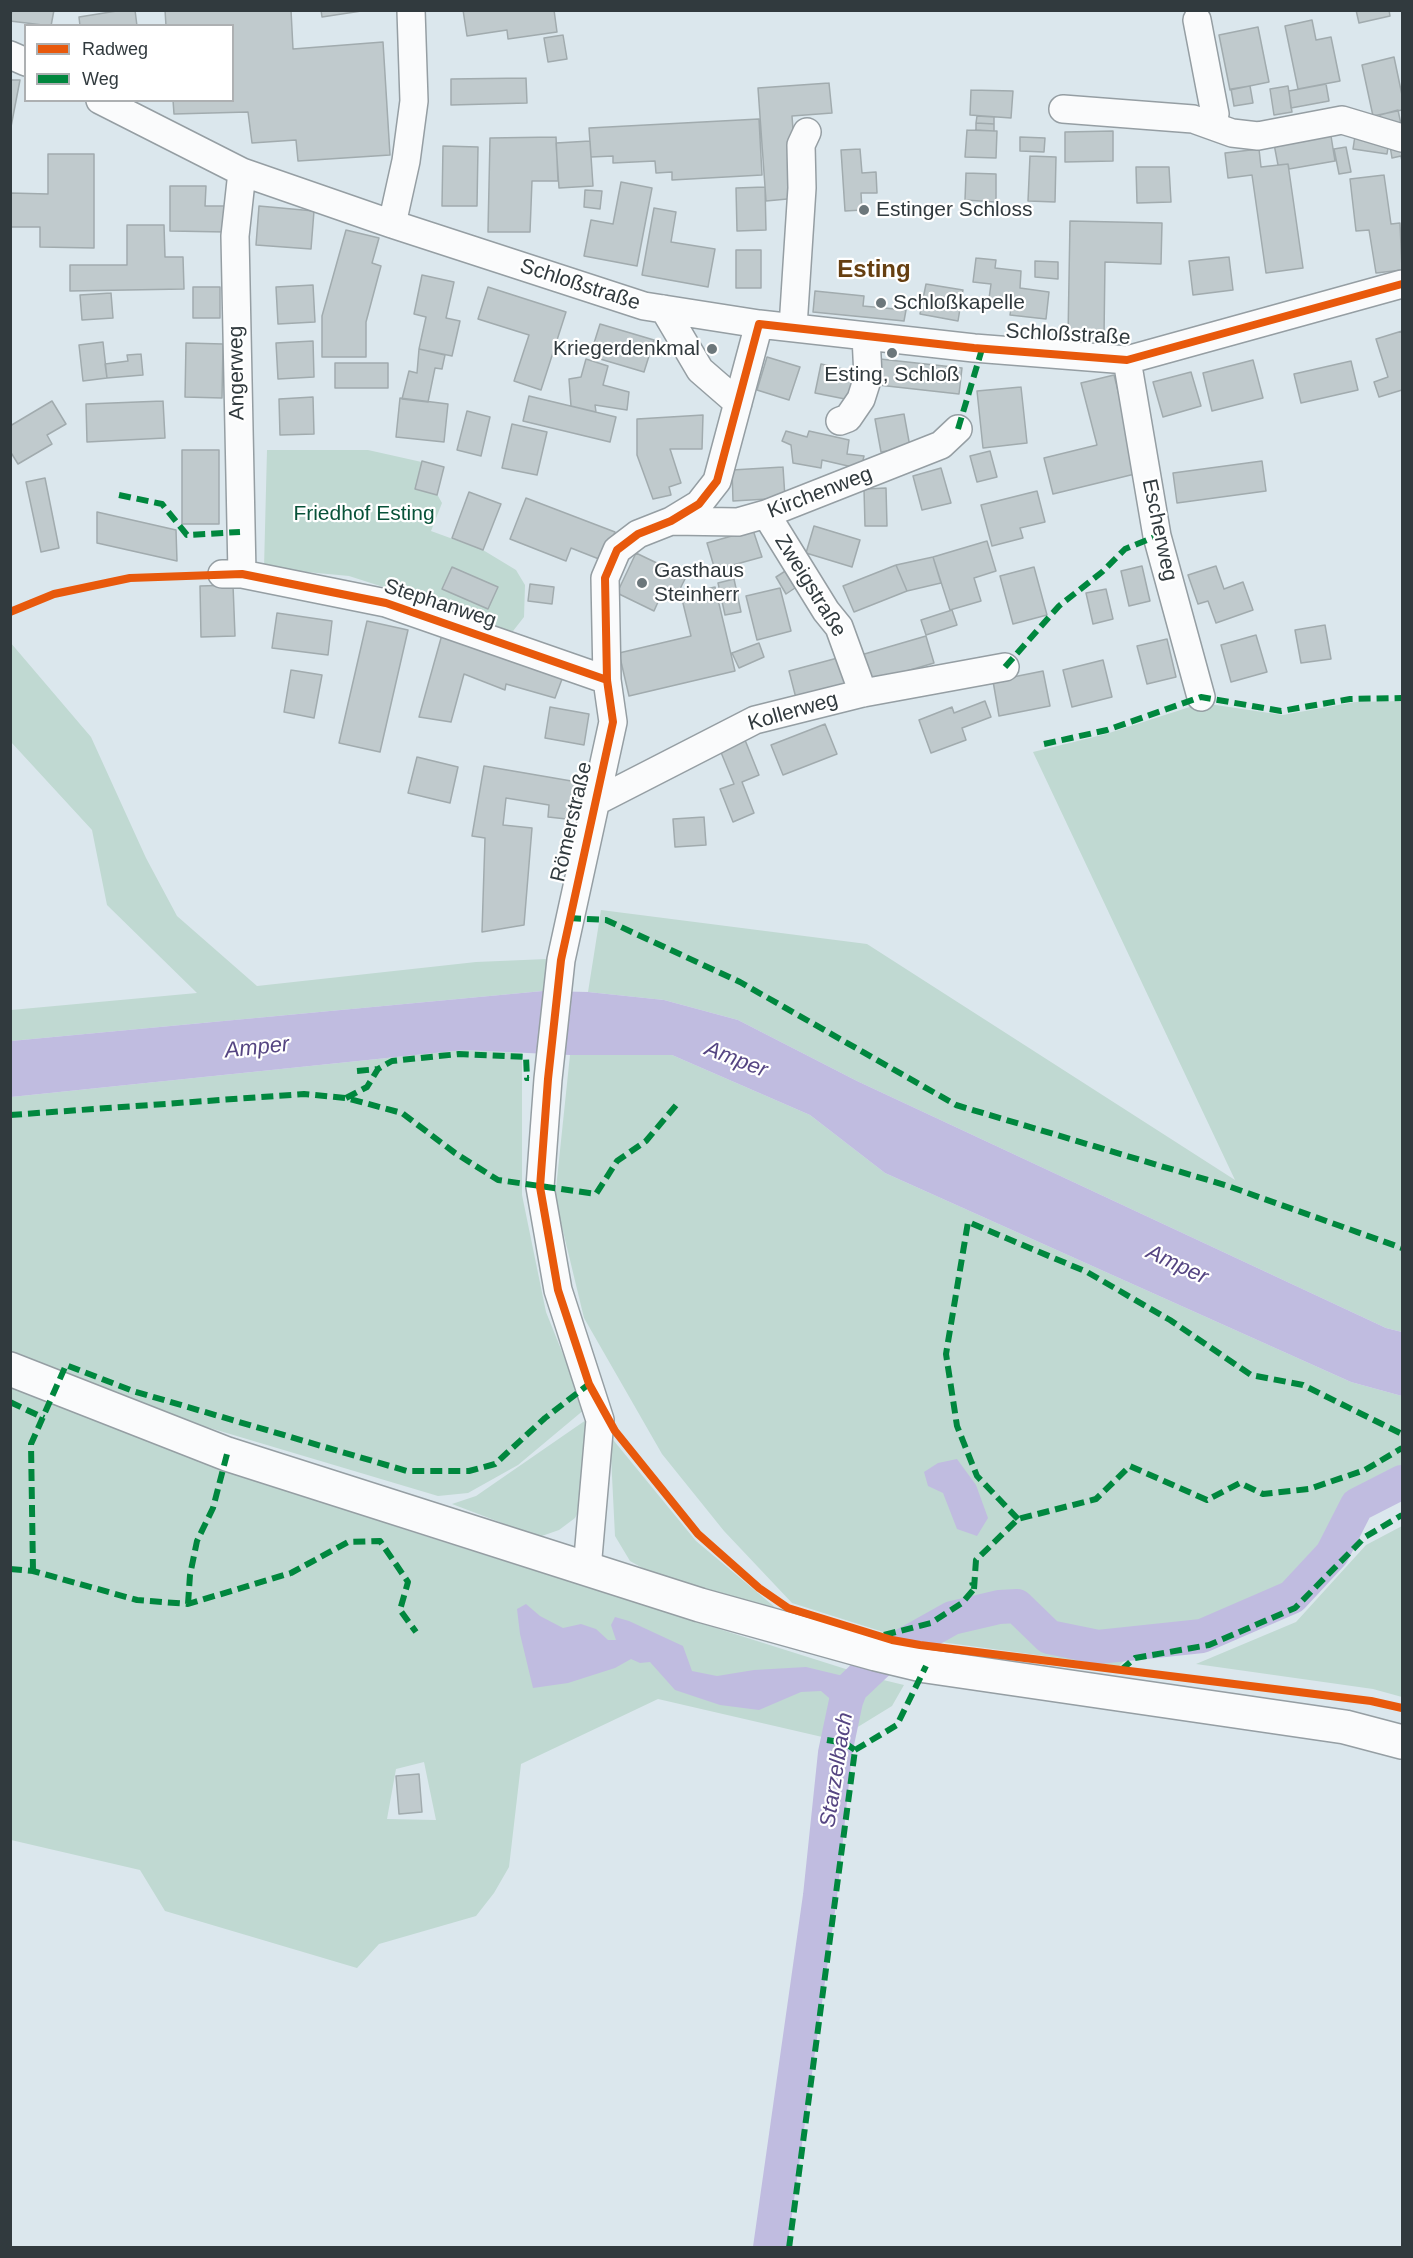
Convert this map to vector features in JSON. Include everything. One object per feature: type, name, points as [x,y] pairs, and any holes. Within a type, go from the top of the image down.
[{"type":"main road","points":[[10,1369],[226,1454],[700,1605],[876,1654],[908,1661],[1345,1727],[1402,1742]]},
{"type":"street","points":[[392,224],[406,161],[414,101],[411,10]]},
{"type":"street","points":[[1197,20],[1204,116]]},
{"type":"street","points":[[10,55],[24,61]]},
{"type":"street","name":"Schloßstraße","points":[[104,102],[242,172],[392,224],[644,306],[759,324],[974,348],[1127,360],[1402,284]]},
{"type":"street","points":[[1063,109],[1204,116],[1232,133],[1258,136],[1342,120],[1402,138]]},
{"type":"street","points":[[793,327],[802,199],[801,145],[807,132]]},
{"type":"street","name":"Angerweg","points":[[232,574],[235,236],[242,172]]},
{"type":"street","points":[[664,309],[700,370],[738,403]]},
{"type":"street","name":"Römerstraße","points":[[587,1569],[600,1420],[558,1290],[540,1187],[561,960],[613,722],[607,680],[605,578],[617,550],[638,534],[671,521],[699,504],[717,481],[759,324]]},
{"type":"street","points":[[840,421],[848,418],[861,399],[865,388],[868,377],[866,336]]},
{"type":"street","name":"Escherweg","points":[[1127,360],[1157,536],[1201,697]]},
{"type":"street","name":"Kirchenweg","points":[[671,521],[738,522],[766,514],[941,445],[958,429]]},
{"type":"street","name":"Zweigstraße","points":[[766,514],[826,611],[839,627],[863,693]]},
{"type":"street","name":"Stephanweg","points":[[232,574],[386,603],[607,680]]},
{"type":"street","name":"Kollerweg","points":[[597,801],[754,720],[863,693],[1005,667]]},
{"type":"green space","name":"Friedhof Esting","points":[[267,450],[368,450],[444,467],[437,494],[442,503],[431,531],[483,550],[516,570],[525,585],[524,617],[506,640],[402,593],[349,576],[264,568]]},
{"type":"green space","points":[[10,642],[91,737],[146,858],[177,916],[257,986],[476,962],[547,959],[543,991],[11,1041],[11,1010],[197,993],[107,905],[92,830],[11,742]]},
{"type":"green space","points":[[1402,701],[1402,1332],[1386,1328],[857,1081],[738,1020],[664,1000],[588,992],[601,910],[867,944],[1235,1180],[1033,752],[1106,734],[1202,703],[1283,715],[1355,702]]},
{"type":"green space","points":[[464,1050],[522,1053],[522,1195],[546,1312],[585,1409],[518,1465],[468,1493],[438,1496],[126,1403],[11,1352],[11,1097]]},
{"type":"green space","points":[[570,1055],[672,1055],[810,1115],[885,1173],[1351,1382],[1402,1396],[1402,1466],[1349,1496],[1318,1548],[1282,1589],[1200,1629],[1134,1651],[1119,1666],[896,1636],[792,1603],[724,1531],[662,1454],[584,1318],[555,1198]]},
{"type":"green space","points":[[11,1382],[126,1431],[409,1531],[852,1671],[831,1739],[658,1699],[521,1764],[509,1867],[494,1893],[476,1916],[379,1944],[357,1968],[165,1911],[140,1870],[11,1840]],"holes":[[[424,1762],[436,1820],[387,1819],[396,1769]]]},
{"type":"green space","points":[[586,1420],[586,1496],[575,1518],[559,1530],[539,1537],[452,1504],[476,1496]]},
{"type":"green space","points":[[610,1436],[696,1541],[789,1619],[655,1575],[630,1561],[615,1536]]},
{"type":"green space","points":[[1402,1526],[1402,1697],[1373,1689],[1196,1664],[1296,1622],[1366,1545]]},
{"type":"green space","points":[[871,1677],[904,1685],[892,1706],[848,1733]]},
{"type":"water","name":"Amper","points":[[543,991],[588,992],[664,1000],[738,1020],[857,1081],[1386,1328],[1402,1332],[1402,1396],[1351,1382],[885,1173],[810,1115],[672,1055],[570,1055],[464,1050],[11,1097],[11,1041]]},
{"type":"water","points":[[957,1459],[976,1485],[988,1518],[977,1536],[957,1529],[943,1493],[928,1486],[924,1472],[938,1463]]},
{"type":"water","points":[[526,1604],[540,1616],[563,1628],[581,1624],[596,1629],[608,1640],[616,1640],[611,1625],[615,1617],[629,1621],[683,1646],[692,1671],[717,1676],[754,1670],[806,1667],[864,1681],[857,1694],[844,1737],[835,1736],[835,1703],[821,1691],[801,1692],[759,1710],[720,1705],[675,1690],[650,1662],[640,1663],[631,1659],[615,1668],[568,1683],[533,1688],[520,1634],[517,1609]]},
{"type":"building","points":[[12,10],[54,10],[51,24],[10,21]]},
{"type":"building","points":[[135,10],[137,24],[80,24],[79,17]]},
{"type":"building","points":[[165,10],[291,10],[293,49],[383,42],[390,155],[298,161],[296,140],[252,143],[248,112],[174,114],[173,102],[234,102],[234,24],[166,24]]},
{"type":"building","points":[[321,10],[368,10],[322,17]]},
{"type":"building","points":[[463,10],[554,10],[557,32],[508,39],[507,30],[467,36]]},
{"type":"building","points":[[1356,10],[1389,10],[1390,16],[1359,23]]},
{"type":"building","points":[[1312,20],[1316,40],[1331,37],[1340,81],[1298,89],[1285,26]]},
{"type":"building","points":[[1258,27],[1269,82],[1230,90],[1219,35]]},
{"type":"building","points":[[563,35],[567,59],[548,62],[544,38]]},
{"type":"building","points":[[1394,57],[1402,95],[1402,110],[1373,116],[1362,65]]},
{"type":"building","points":[[526,78],[527,103],[451,105],[451,79]]},
{"type":"building","points":[[10,80],[20,80],[10,132]]},
{"type":"building","points":[[829,83],[832,113],[792,116],[798,198],[766,201],[758,88]]},
{"type":"building","points":[[1326,84],[1329,101],[1291,108],[1289,91]]},
{"type":"building","points":[[1250,86],[1253,103],[1234,106],[1231,89]]},
{"type":"building","points":[[1288,86],[1292,112],[1274,115],[1270,89]]},
{"type":"building","points":[[971,90],[1013,91],[1011,118],[970,115]]},
{"type":"building","points":[[1398,110],[1402,129],[1381,122],[1380,115]]},
{"type":"building","points":[[977,116],[994,117],[994,124],[976,123]]},
{"type":"building","points":[[759,119],[762,175],[672,180],[672,172],[656,173],[655,161],[613,163],[613,156],[591,157],[589,128]]},
{"type":"building","points":[[976,123],[994,124],[994,131],[976,130]]},
{"type":"building","points":[[1356,129],[1390,134],[1387,154],[1353,149]]},
{"type":"building","points":[[967,130],[997,131],[996,158],[965,157]]},
{"type":"building","points":[[1113,131],[1113,161],[1065,162],[1065,132]]},
{"type":"building","points":[[1331,136],[1335,161],[1289,169],[1288,164],[1278,165],[1274,144]]},
{"type":"building","points":[[556,137],[558,181],[532,181],[530,232],[488,232],[490,138]]},
{"type":"building","points":[[1020,137],[1045,138],[1044,152],[1020,151]]},
{"type":"building","points":[[1389,140],[1402,144],[1402,161],[1401,156],[1392,158]]},
{"type":"building","points":[[590,141],[593,186],[559,188],[556,143]]},
{"type":"building","points":[[443,146],[478,147],[477,206],[442,206]]},
{"type":"building","points":[[1346,147],[1351,172],[1339,174],[1334,149]]},
{"type":"building","points":[[860,149],[862,173],[876,172],[877,193],[861,193],[862,210],[845,211],[841,150]]},
{"type":"building","points":[[1259,149],[1261,167],[1288,164],[1303,268],[1266,273],[1252,175],[1228,178],[1225,153]]},
{"type":"building","points":[[48,154],[94,154],[94,248],[40,247],[40,227],[10,227],[10,193],[48,194]]},
{"type":"building","points":[[1030,156],[1056,157],[1055,202],[1028,201]]},
{"type":"building","points":[[1136,167],[1169,167],[1171,202],[1137,203]]},
{"type":"building","points":[[966,173],[996,174],[996,202],[965,200]]},
{"type":"building","points":[[1384,175],[1391,224],[1400,223],[1402,270],[1376,273],[1369,230],[1356,231],[1350,179]]},
{"type":"building","points":[[621,182],[652,188],[637,266],[584,256],[591,220],[613,224]]},
{"type":"building","points":[[170,186],[206,186],[205,206],[226,206],[226,232],[170,231]]},
{"type":"building","points":[[765,187],[766,230],[737,231],[736,188]]},
{"type":"building","points":[[585,190],[602,191],[600,209],[584,207]]},
{"type":"building","points":[[259,206],[314,211],[311,249],[256,245]]},
{"type":"building","points":[[654,208],[676,212],[671,242],[715,249],[708,287],[642,275]]},
{"type":"building","points":[[1070,221],[1162,223],[1161,264],[1105,262],[1104,337],[1068,337]]},
{"type":"building","points":[[127,225],[164,225],[165,257],[183,257],[184,289],[70,291],[70,265],[127,265]]},
{"type":"building","points":[[346,230],[379,238],[372,263],[381,266],[366,322],[366,357],[322,357],[322,316]]},
{"type":"building","points":[[736,250],[761,250],[761,288],[736,288]]},
{"type":"building","points":[[1229,257],[1233,290],[1193,295],[1189,261]]},
{"type":"building","points":[[976,258],[996,260],[995,268],[1021,271],[1020,288],[1049,292],[1046,319],[1010,315],[1011,308],[988,306],[991,284],[973,282]]},
{"type":"building","points":[[1035,261],[1058,262],[1058,279],[1035,277]]},
{"type":"building","points":[[422,275],[454,282],[446,318],[460,321],[452,356],[419,349],[426,317],[414,314]]},
{"type":"building","points":[[926,284],[963,290],[958,321],[920,314]]},
{"type":"building","points":[[313,285],[315,322],[278,324],[276,287]]},
{"type":"building","points":[[193,287],[220,287],[220,318],[193,318]]},
{"type":"building","points":[[488,287],[566,312],[541,390],[514,381],[529,335],[478,319]]},
{"type":"building","points":[[815,291],[864,296],[863,306],[906,310],[904,321],[813,312]]},
{"type":"building","points":[[111,293],[113,318],[82,320],[80,295]]},
{"type":"building","points":[[600,324],[654,340],[644,372],[590,356]]},
{"type":"building","points":[[1402,331],[1402,390],[1379,397],[1374,382],[1388,377],[1376,339]]},
{"type":"building","points":[[313,341],[314,377],[278,379],[276,343]]},
{"type":"building","points":[[103,342],[107,378],[83,381],[79,345]]},
{"type":"building","points":[[186,343],[223,344],[222,398],[185,397]]},
{"type":"building","points":[[419,349],[445,355],[442,369],[435,368],[428,402],[402,399],[409,371],[417,373]]},
{"type":"building","points":[[141,354],[143,375],[107,378],[105,364],[128,361],[127,355]]},
{"type":"building","points":[[767,357],[800,367],[789,400],[757,390]]},
{"type":"building","points":[[586,359],[608,366],[603,385],[629,392],[627,410],[595,405],[596,412],[571,406],[569,379],[581,377]]},
{"type":"building","points":[[880,359],[962,368],[959,394],[878,385]]},
{"type":"building","points":[[1253,360],[1263,398],[1212,411],[1203,373]]},
{"type":"building","points":[[1351,361],[1358,390],[1301,403],[1294,374]]},
{"type":"building","points":[[335,363],[388,363],[388,388],[335,388]]},
{"type":"building","points":[[821,364],[856,372],[850,400],[815,393]]},
{"type":"building","points":[[1191,372],[1201,406],[1163,417],[1153,382]]},
{"type":"building","points":[[1114,375],[1139,473],[1053,494],[1044,458],[1097,445],[1081,383]]},
{"type":"building","points":[[1021,387],[1027,443],[983,448],[977,391]]},
{"type":"building","points":[[529,396],[616,417],[610,442],[523,421]]},
{"type":"building","points":[[313,397],[314,434],[280,435],[279,399]]},
{"type":"building","points":[[400,398],[448,404],[444,442],[396,437]]},
{"type":"building","points":[[52,401],[66,424],[47,435],[52,444],[18,464],[10,451],[10,426]]},
{"type":"building","points":[[163,401],[165,438],[87,442],[86,404]]},
{"type":"building","points":[[467,411],[490,417],[481,456],[457,450]]},
{"type":"building","points":[[904,414],[910,447],[881,452],[875,419]]},
{"type":"building","points":[[703,415],[702,449],[670,449],[681,483],[669,487],[671,495],[653,499],[637,455],[637,419]]},
{"type":"building","points":[[512,424],[547,432],[537,475],[502,468]]},
{"type":"building","points":[[786,431],[807,437],[809,431],[849,440],[847,454],[864,456],[861,469],[822,460],[821,468],[793,463],[791,445],[782,441]]},
{"type":"building","points":[[182,450],[219,450],[219,524],[182,524]]},
{"type":"building","points":[[990,451],[997,477],[977,482],[970,456]]},
{"type":"building","points":[[422,461],[444,467],[437,495],[415,489]]},
{"type":"building","points":[[1262,461],[1266,491],[1177,503],[1173,473]]},
{"type":"building","points":[[783,467],[785,498],[733,501],[732,470]]},
{"type":"building","points":[[941,468],[951,503],[922,510],[913,476]]},
{"type":"building","points":[[45,478],[59,548],[41,552],[26,482]]},
{"type":"building","points":[[886,488],[887,526],[865,526],[864,489]]},
{"type":"building","points":[[1037,491],[1045,522],[1020,528],[1023,538],[992,546],[981,505]]},
{"type":"building","points":[[469,492],[501,504],[483,550],[452,538]]},
{"type":"building","points":[[526,498],[615,532],[604,561],[571,548],[566,561],[510,539]]},
{"type":"building","points":[[97,512],[176,530],[177,561],[97,543]]},
{"type":"building","points":[[814,526],[860,540],[852,567],[806,553]]},
{"type":"building","points":[[753,530],[762,557],[715,570],[707,543]]},
{"type":"building","points":[[987,541],[996,571],[974,578],[981,601],[950,610],[933,557]]},
{"type":"building","points":[[636,553],[686,577],[675,599],[662,593],[654,611],[617,593]]},
{"type":"building","points":[[933,557],[941,583],[907,591],[896,565]]},
{"type":"building","points":[[896,565],[907,591],[854,612],[843,586]]},
{"type":"building","points":[[1142,566],[1150,601],[1129,606],[1121,571]]},
{"type":"building","points":[[1216,566],[1224,589],[1243,582],[1253,610],[1216,623],[1208,601],[1198,604],[1188,575]]},
{"type":"building","points":[[452,567],[498,587],[488,609],[442,589]]},
{"type":"building","points":[[1034,567],[1047,615],[1013,624],[1000,576]]},
{"type":"building","points":[[790,568],[801,584],[786,594],[776,577]]},
{"type":"building","points":[[734,579],[741,612],[725,615],[718,583]]},
{"type":"building","points":[[530,584],[554,587],[552,604],[528,601]]},
{"type":"building","points":[[233,585],[235,636],[201,637],[200,586]]},
{"type":"building","points":[[715,587],[735,671],[629,696],[619,653],[691,636],[681,595]]},
{"type":"building","points":[[780,588],[791,631],[757,640],[746,596]]},
{"type":"building","points":[[1106,589],[1113,619],[1093,624],[1086,593]]},
{"type":"building","points":[[952,610],[957,625],[926,635],[921,620]]},
{"type":"building","points":[[277,613],[332,621],[328,655],[272,648]]},
{"type":"building","points":[[367,621],[408,630],[380,752],[339,743]]},
{"type":"building","points":[[1325,625],[1331,659],[1301,663],[1295,630]]},
{"type":"building","points":[[443,631],[565,671],[555,698],[506,684],[505,690],[464,674],[451,722],[419,717]]},
{"type":"building","points":[[1256,635],[1267,672],[1231,682],[1221,645]]},
{"type":"building","points":[[926,636],[934,663],[869,682],[861,655]]},
{"type":"building","points":[[1167,639],[1176,677],[1147,684],[1137,646]]},
{"type":"building","points":[[759,643],[764,657],[739,668],[732,653]]},
{"type":"building","points":[[845,656],[853,687],[797,702],[789,671]]},
{"type":"building","points":[[1103,660],[1112,697],[1072,707],[1063,670]]},
{"type":"building","points":[[291,670],[322,675],[314,718],[284,712]]},
{"type":"building","points":[[1043,671],[1050,706],[999,716],[993,681]]},
{"type":"building","points":[[985,701],[991,717],[962,728],[966,740],[931,753],[919,720],[952,707],[954,713]]},
{"type":"building","points":[[550,707],[589,714],[584,745],[545,738]]},
{"type":"building","points":[[825,724],[837,754],[783,775],[771,745]]},
{"type":"building","points":[[745,740],[759,775],[742,782],[754,813],[733,822],[720,789],[734,784],[720,750]]},
{"type":"building","points":[[417,757],[458,767],[450,803],[408,793]]},
{"type":"building","points":[[484,766],[583,783],[576,820],[548,817],[549,805],[506,798],[503,825],[532,828],[524,925],[482,932],[485,838],[472,836]]},
{"type":"building","points":[[704,817],[706,845],[675,847],[673,819]]},
{"type":"building","points":[[419,1774],[422,1812],[399,1814],[396,1776]]},
{"type":"waterway","name":"Starzelbach","points":[[770,2248],[820,1896],[835,1753],[851,1688],[886,1655],[952,1618],[999,1607],[1017,1606],[1049,1637],[1098,1647],[1202,1636],[1292,1597],[1332,1554],[1357,1505],[1402,1482]]},
{"type":"marked path","points":[[958,429],[982,349]]},
{"type":"marked path","points":[[119,495],[162,504],[187,535],[240,532]]},
{"type":"marked path","points":[[1005,667],[1059,606],[1102,572],[1125,549],[1157,536]]},
{"type":"marked path","points":[[1044,744],[1107,730],[1201,697],[1281,711],[1350,699],[1402,698]]},
{"type":"marked path","points":[[569,918],[606,920],[740,982],[956,1105],[1228,1186],[1402,1248]]},
{"type":"marked path","points":[[346,1098],[367,1087],[378,1069],[392,1061],[459,1054],[526,1057],[527,1078],[529,1078]]},
{"type":"marked path","points":[[357,1071],[378,1069]]},
{"type":"marked path","points":[[10,1115],[304,1094],[346,1098],[402,1113],[455,1153],[498,1180],[596,1194],[617,1161],[646,1141],[678,1103]]},
{"type":"marked path","points":[[1018,1519],[977,1476],[957,1426],[946,1354],[968,1222],[1087,1272],[1170,1320],[1251,1375],[1303,1385],[1402,1434]]},
{"type":"marked path","points":[[33,1571],[31,1444],[66,1365],[133,1391],[407,1471],[469,1471],[495,1464],[545,1418],[589,1384],[590,1387]]},
{"type":"marked path","points":[[10,1402],[44,1418]]},
{"type":"marked path","points":[[974,1589],[976,1560],[1018,1519],[1096,1499],[1130,1466],[1207,1500],[1240,1483],[1263,1494],[1309,1489],[1365,1470],[1402,1448]]},
{"type":"marked path","points":[[188,1604],[190,1575],[197,1541],[213,1508],[227,1454]]},
{"type":"marked path","points":[[1121,1670],[1135,1658],[1209,1645],[1295,1608],[1365,1537],[1402,1515]]},
{"type":"marked path","points":[[10,1569],[33,1571],[137,1600],[188,1604],[291,1573],[348,1542],[380,1541],[408,1582],[400,1610],[416,1632]]},
{"type":"marked path","points":[[884,1635],[931,1623],[962,1603],[974,1589],[972,1582]]},
{"type":"marked path","points":[[855,1750],[897,1725],[926,1666]]},
{"type":"marked path","points":[[827,1740],[845,1743],[855,1750]]},
{"type":"marked path","points":[[789,2248],[855,1750]]},
{"type":"cycle path","points":[[1402,284],[1127,360],[974,348],[759,324],[717,481],[699,504],[671,521],[638,534],[617,550],[605,578],[607,680],[613,722],[561,960],[548,1079],[540,1187],[558,1290],[589,1384],[615,1431],[698,1534],[759,1588],[788,1608],[892,1640],[920,1645],[1371,1701],[1402,1708]]},
{"type":"cycle path","points":[[10,612],[54,594],[130,578],[242,574],[386,603],[607,680]]},
{"type":"place","name":"Estinger Schloss","points":[[864,210]]},
{"type":"place","name":"Schloßkapelle","points":[[881,303]]},
{"type":"place","name":"Kriegerdenkmal","points":[[712,349]]},
{"type":"place","name":"Esting, Schloß","points":[[892,353]]},
{"type":"place","name":"Gasthaus Steinherr","points":[[642,583]]},
{"type":"district","name":"Esting","points":[[874,270]]}]
